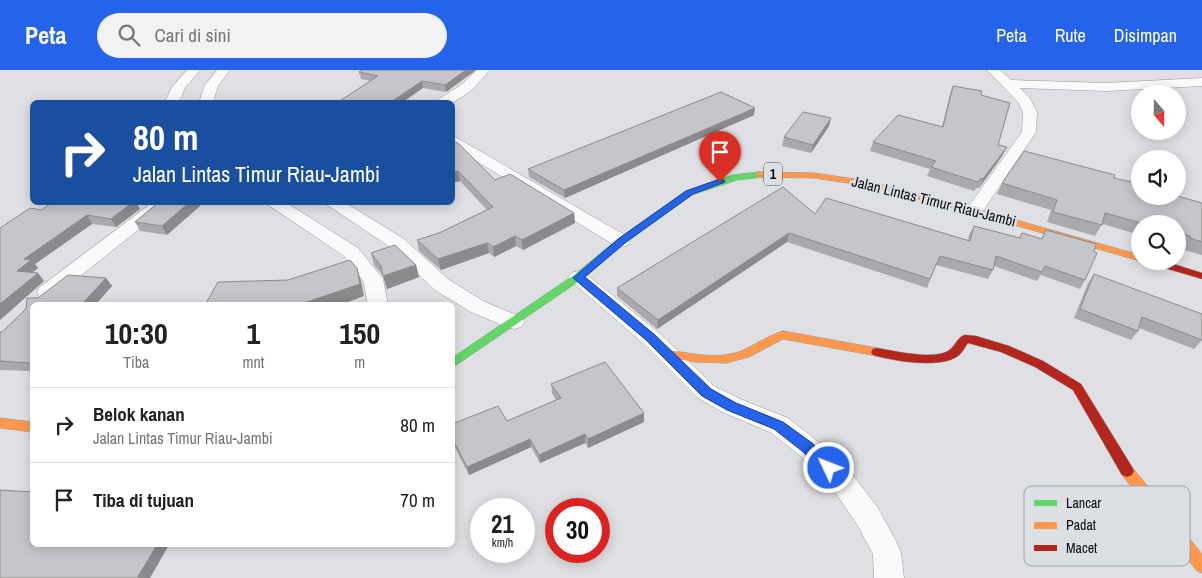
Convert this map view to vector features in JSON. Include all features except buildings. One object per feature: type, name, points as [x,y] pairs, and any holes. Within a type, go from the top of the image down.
[{"type":"main road","name":"Jalan Lintas Timur Riau-Jambi","points":[[455,362],[578,278],[621,241],[689,192],[736,177],[789,173],[835,176],[886,186],[1131,255]]},
{"type":"main road","points":[[1182,270],[1202,276]]},
{"type":"main road","points":[[667,354],[725,360],[746,353],[768,338],[783,335],[903,356],[940,358],[953,353],[965,339],[975,338],[1020,356],[1066,378],[1076,387],[1128,474],[1138,486]]},
{"type":"main road","points":[[0,423],[30,428]]},
{"type":"main road","points":[[1190,551],[1202,566]]},
{"type":"street","points":[[173,100],[179,88],[194,70]]},
{"type":"street","points":[[207,100],[212,85],[224,70]]},
{"type":"street","points":[[447,100],[466,88],[484,70]]},
{"type":"street","points":[[975,210],[1029,132],[1030,112],[1024,100],[993,70]]},
{"type":"street","points":[[1009,84],[1106,87],[1202,82]]},
{"type":"street","points":[[455,141],[621,241]]},
{"type":"street","points":[[277,205],[351,252],[373,278],[377,302]]},
{"type":"street","points":[[336,205],[397,243],[442,285],[478,307],[514,322]]},
{"type":"street","points":[[37,302],[158,206]]},
{"type":"street","points":[[578,278],[650,338],[706,392],[732,406],[779,425],[807,447],[840,478],[868,517],[887,553],[889,578]]},
{"type":"traffic: fast","points":[[455,362],[578,277],[621,241],[689,193],[736,177],[760,175]]},
{"type":"traffic: slow","points":[[760,175],[814,176],[894,189],[1131,255]]},
{"type":"traffic: slow","points":[[667,354],[706,359],[726,359],[745,354],[783,335],[877,352]]},
{"type":"traffic: slow","points":[[0,423],[30,427]]},
{"type":"traffic: slow","points":[[1127,471],[1139,486]]},
{"type":"traffic: slow","points":[[1190,551],[1202,566]]},
{"type":"traffic: jam","points":[[1182,270],[1202,276]]},
{"type":"traffic: jam","points":[[877,352],[926,359],[944,357],[952,354],[965,339],[976,340],[1005,349],[1039,364],[1077,387],[1127,471]]},
{"type":"route","points":[[720,182],[689,192],[621,241],[578,278],[650,338],[706,392],[732,406],[779,425],[807,447],[829,468]]}]
